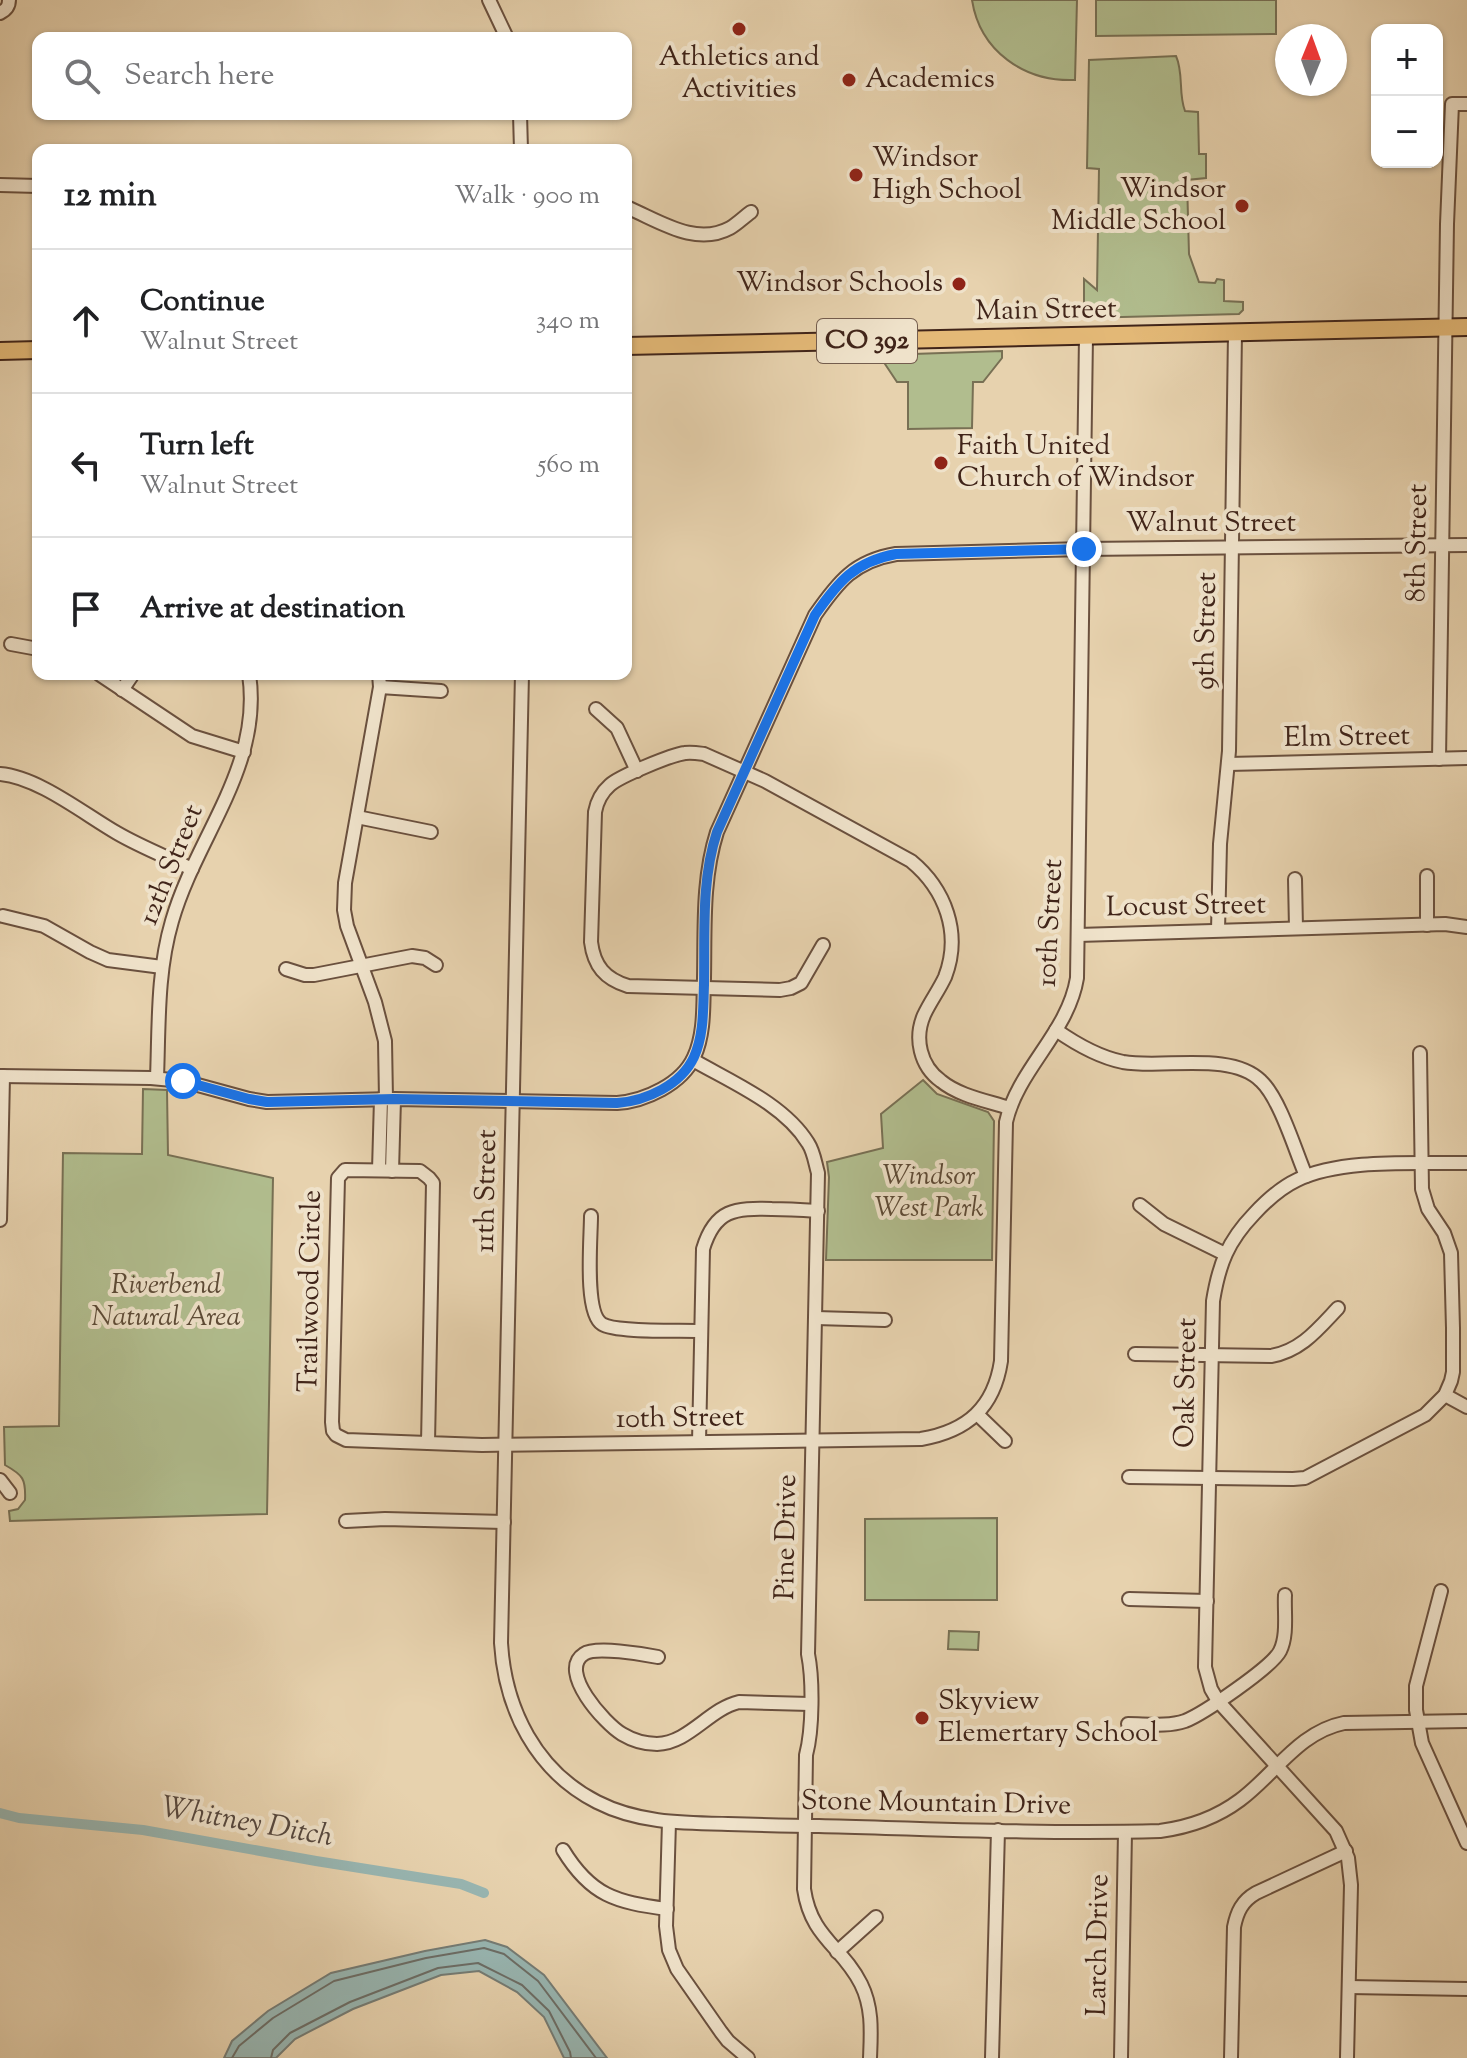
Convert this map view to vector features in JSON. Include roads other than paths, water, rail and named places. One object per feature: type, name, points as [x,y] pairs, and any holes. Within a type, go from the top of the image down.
[{"type":"main road","name":"Main Street","points":[[632,346],[1467,327]]},
{"type":"main road","points":[[0,351],[32,350]]},
{"type":"street","points":[[0,13],[5,11],[9,0]]},
{"type":"street","points":[[489,0],[504,32]]},
{"type":"street","name":"8th Street","points":[[1439,759],[1445,328],[1452,104],[1467,104]]},
{"type":"street","points":[[520,120],[521,144]]},
{"type":"street","points":[[0,185],[32,186]]},
{"type":"street","points":[[632,210],[680,231],[702,235],[730,228],[751,212]]},
{"type":"street","name":"9th Street","points":[[1218,930],[1220,844],[1228,764],[1235,333]]},
{"type":"street","name":"10th Street","points":[[428,1443],[505,1445],[921,1439],[955,1429],[977,1414],[988,1401],[1001,1361],[1005,1136],[1009,1108],[1069,1007],[1074,992],[1078,935],[1086,336]]},
{"type":"street","name":"Walnut Street","points":[[693,1060],[701,1032],[706,892],[709,861],[717,832],[815,615],[854,569],[896,554],[1467,545]]},
{"type":"street","points":[[11,644],[32,648]]},
{"type":"street","points":[[108,680],[192,736],[244,752]]},
{"type":"street","points":[[122,690],[129,680]]},
{"type":"street","name":"12th Street","points":[[157,1078],[162,967],[172,918],[240,765],[251,723],[250,680]]},
{"type":"street","name":"11th Street","points":[[501,1613],[522,680]]},
{"type":"street","points":[[386,1171],[385,1041],[375,1002],[347,926],[345,883],[380,681],[441,691]]},
{"type":"street","points":[[596,709],[617,728],[637,771]]},
{"type":"street","points":[[823,945],[801,983],[791,988],[628,986],[618,983],[601,970],[592,951],[596,806],[600,797],[611,783],[680,754],[696,752],[777,787],[903,856],[924,872],[938,891],[948,915],[952,940],[945,977],[924,1014],[920,1030],[923,1059],[931,1073],[943,1084],[1009,1108]]},
{"type":"street","name":"Elm Street","points":[[1228,764],[1467,758]]},
{"type":"street","points":[[0,774],[37,784],[119,834],[192,869]]},
{"type":"street","points":[[357,817],[431,832]]},
{"type":"street","points":[[1427,876],[1427,925]]},
{"type":"street","name":"Locust Street","points":[[1295,879],[1296,928]]},
{"type":"street","points":[[3,916],[44,926],[108,960],[162,967]]},
{"type":"street","name":"Locust Street","points":[[1078,935],[1427,925],[1467,927]]},
{"type":"street","points":[[286,969],[314,975],[412,956],[425,958],[436,965]]},
{"type":"street","points":[[1056,1030],[1084,1048],[1123,1062],[1225,1064],[1254,1075],[1278,1107],[1306,1176]]},
{"type":"street","points":[[1129,1477],[1293,1479],[1312,1476],[1425,1415],[1445,1395],[1453,1372],[1453,1282],[1450,1247],[1425,1201],[1422,1189],[1420,1053]]},
{"type":"street","points":[[0,1220],[1,1076],[157,1078],[183,1081],[267,1102],[387,1099],[617,1103],[653,1094],[670,1084],[693,1060]]},
{"type":"street","name":"Pine Drive","points":[[693,1060],[772,1106],[793,1123],[810,1145],[818,1173],[808,1654],[811,1666],[810,1741],[806,1755],[804,1878],[806,1902],[817,1928],[864,1990],[871,2021],[870,2058]]},
{"type":"street","name":"Oak Street","points":[[1346,1851],[1336,1831],[1218,1701],[1205,1667],[1213,1301],[1216,1282],[1225,1254],[1241,1228],[1265,1202],[1306,1176],[1344,1166],[1467,1163]]},
{"type":"street","name":"Trailwood Circle","points":[[336,1435],[333,1431],[332,1407],[337,1169],[420,1171],[431,1172],[433,1186],[428,1443]]},
{"type":"street","points":[[1140,1205],[1164,1224],[1225,1254]]},
{"type":"street","points":[[699,1442],[703,1249],[707,1234],[715,1222],[730,1212],[746,1208],[818,1211]]},
{"type":"street","points":[[591,1216],[590,1296],[593,1324],[701,1331]]},
{"type":"street","points":[[1453,1282],[1467,1282]]},
{"type":"street","points":[[1135,1354],[1283,1354],[1303,1343],[1338,1308]]},
{"type":"street","points":[[816,1318],[885,1320]]},
{"type":"street","points":[[1445,1395],[1467,1407]]},
{"type":"street","points":[[977,1414],[1005,1441]]},
{"type":"street","points":[[327,1447],[336,1435],[346,1440],[428,1443]]},
{"type":"street","points":[[0,1480],[10,1493]]},
{"type":"street","points":[[346,1521],[504,1522]]},
{"type":"street","points":[[1441,1591],[1416,1686],[1418,1722],[1422,1743],[1467,1843]]},
{"type":"street","points":[[1128,1724],[1173,1724],[1187,1720],[1268,1665],[1283,1644],[1285,1595]]},
{"type":"street","points":[[1129,1599],[1207,1601]]},
{"type":"street","name":"Stone Mountain Drive","points":[[501,1613],[505,1682],[517,1716],[536,1750],[552,1768],[587,1796],[628,1814],[669,1822],[1160,1831],[1183,1828],[1209,1819],[1243,1798],[1308,1738],[1333,1725],[1467,1721]]},
{"type":"street","points":[[658,1657],[625,1652],[587,1652],[576,1666],[584,1693],[599,1714],[620,1733],[643,1742],[655,1744],[672,1741],[720,1710],[739,1702],[810,1704]]},
{"type":"street","points":[[669,1822],[669,1950],[677,1969],[721,2032],[748,2058]]},
{"type":"street","points":[[992,2058],[998,1830]]},
{"type":"street","name":"Larch Drive","points":[[1121,2058],[1125,1832]]},
{"type":"street","points":[[563,1850],[585,1879],[609,1896],[632,1904],[667,1909]]},
{"type":"street","points":[[1231,2058],[1234,1927],[1243,1903],[1256,1893],[1346,1851],[1351,1885],[1347,2058]]},
{"type":"street","points":[[837,1952],[876,1917]]},
{"type":"street","points":[[1349,1987],[1467,1989]]},
{"type":"water","points":[[485,1940],[507,1947],[544,1975],[607,2058],[564,2058],[544,2017],[517,1992],[479,1971],[441,1975],[353,2009],[295,2039],[276,2058],[224,2058],[232,2041],[268,2011],[331,1973]]},
{"type":"waterway","name":"Whitney Ditch","points":[[0,1813],[19,1818],[143,1830],[461,1884],[484,1893]]},
{"type":"place","name":"Athletics and Activities","points":[[739,29]]},
{"type":"place","name":"Academics","points":[[849,80]]},
{"type":"place","name":"Windsor High School","points":[[856,175]]},
{"type":"place","name":"Windsor Middle School","points":[[1242,206]]},
{"type":"place","name":"Windsor Schools","points":[[959,284]]},
{"type":"place","name":"Faith United Church of Windsor","points":[[941,463]]},
{"type":"place","name":"Skyview Elemertary School","points":[[922,1718]]},
{"type":"park label","name":"Windsor West Park","points":[[929,1193]]},
{"type":"park label","name":"Riverbend Natural Area","points":[[166,1302]]}]
